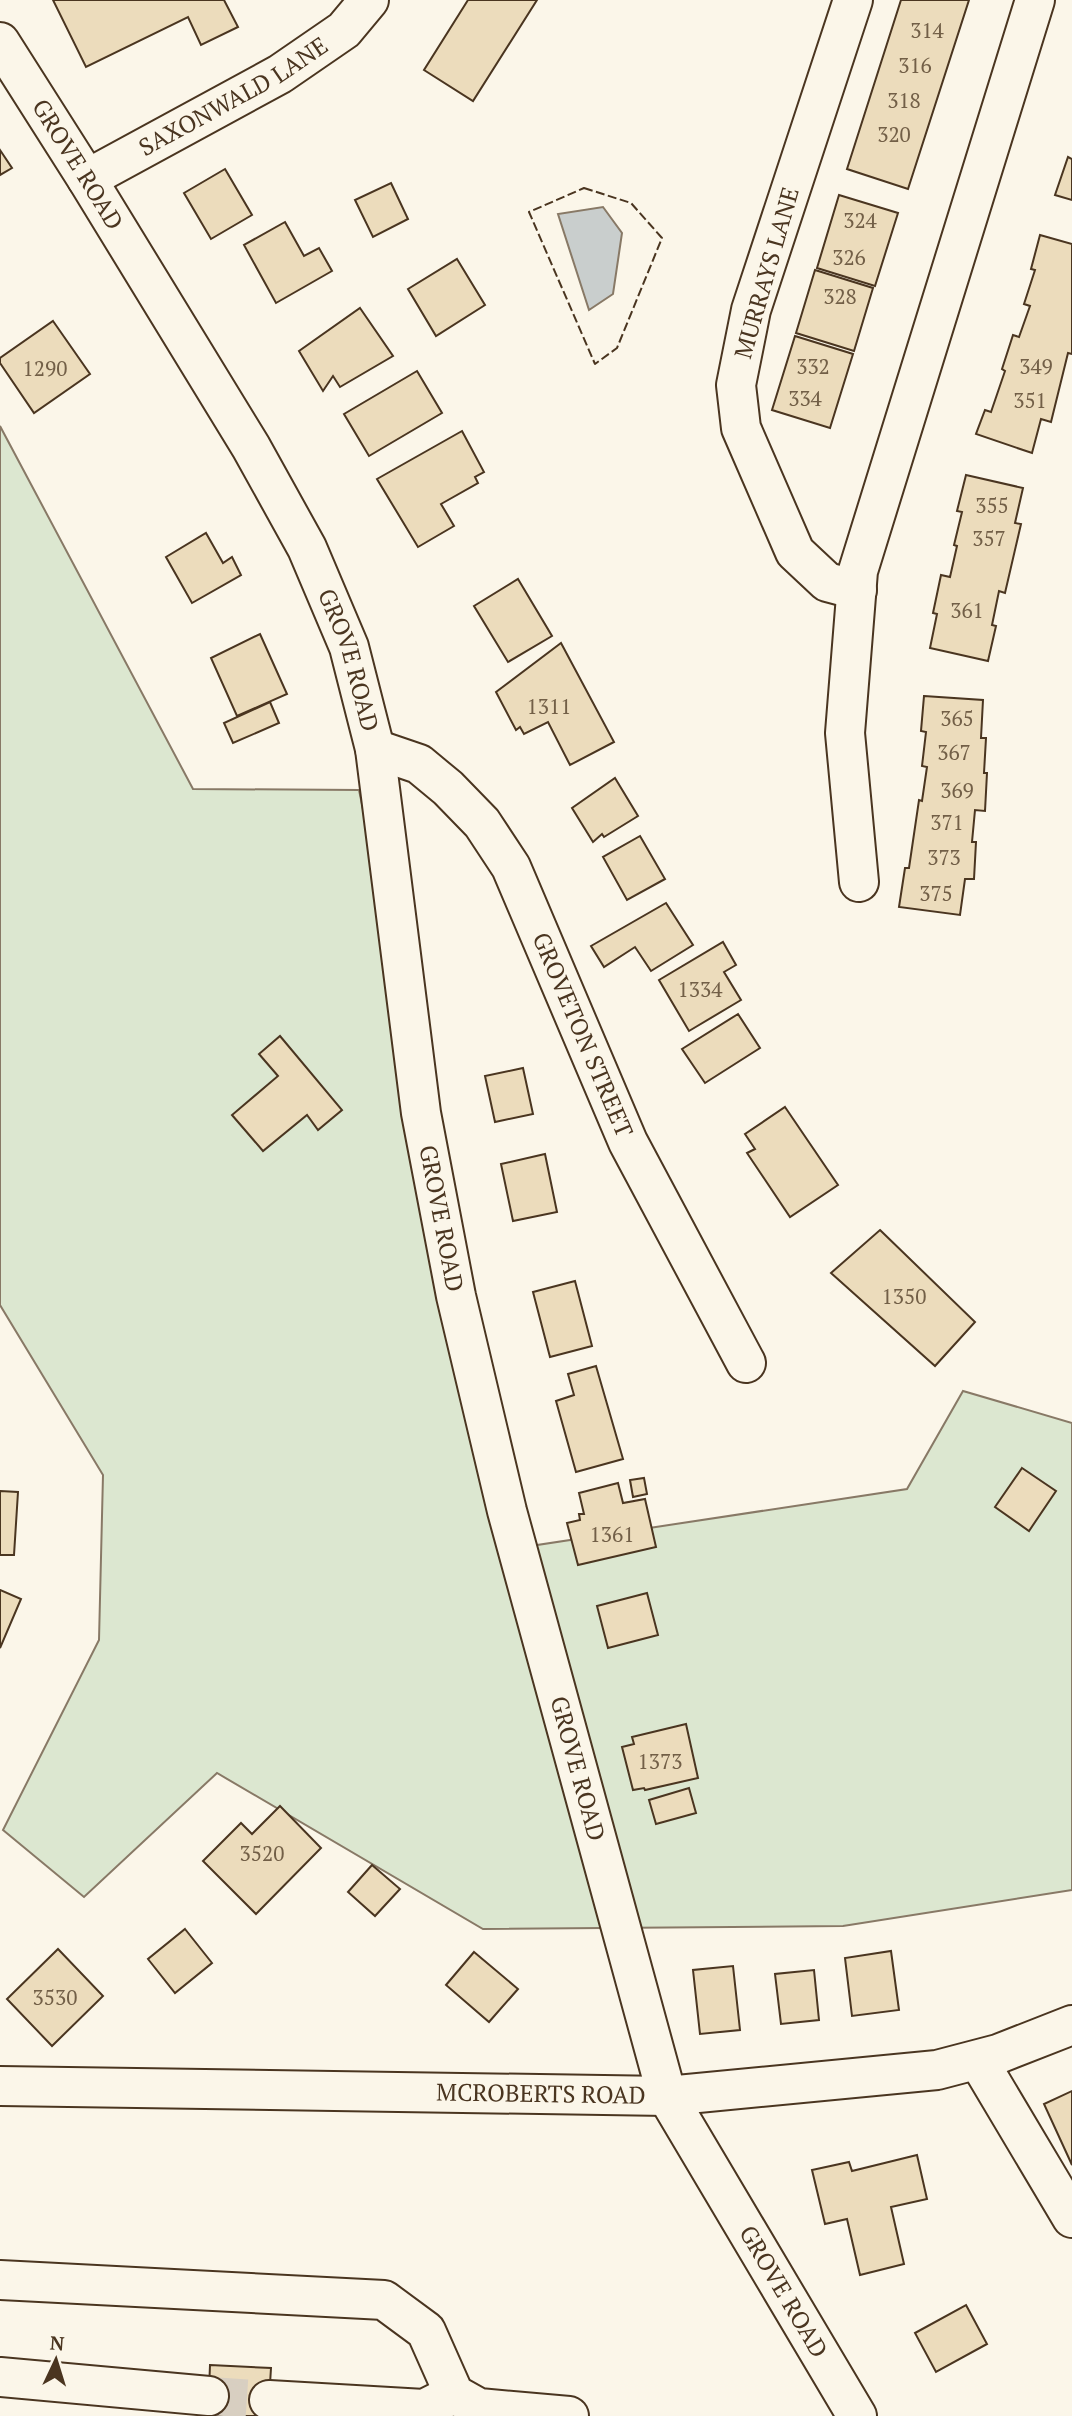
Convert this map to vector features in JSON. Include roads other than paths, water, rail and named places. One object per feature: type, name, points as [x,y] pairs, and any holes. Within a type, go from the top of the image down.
[{"type":"street","name":"SAXONWALD LANE","points":[[88,179],[280,74],[344,30],[369,0]]},
{"type":"street","name":"MURRAYS LANE","points":[[853,0],[751,310],[736,385],[741,428],[795,552],[827,582],[857,590]]},
{"type":"street","points":[[859,881],[845,733],[859,571],[1035,0]]},
{"type":"street","name":"GROVE ROAD","points":[[0,42],[88,179],[251,447],[307,548],[349,647],[375,749],[421,1113],[456,1296],[507,1511],[667,2096],[857,2416]]},
{"type":"street","name":"GROVETON STREET","points":[[375,749],[419,764],[448,788],[482,823],[510,867],[628,1142],[746,1363]]},
{"type":"street","name":"MCROBERTS ROAD","points":[[0,2086],[667,2096],[937,2070],[999,2054],[1072,2025]]},
{"type":"street","points":[[978,2060],[1072,2218]]},
{"type":"street","points":[[0,2280],[384,2300],[426,2330],[454,2395],[479,2408],[569,2416]]},
{"type":"street","points":[[0,2377],[209,2396]]},
{"type":"street","points":[[269,2400],[424,2409],[454,2395]]},
{"type":"tunnel","points":[[209,2396],[269,2400]]}]
